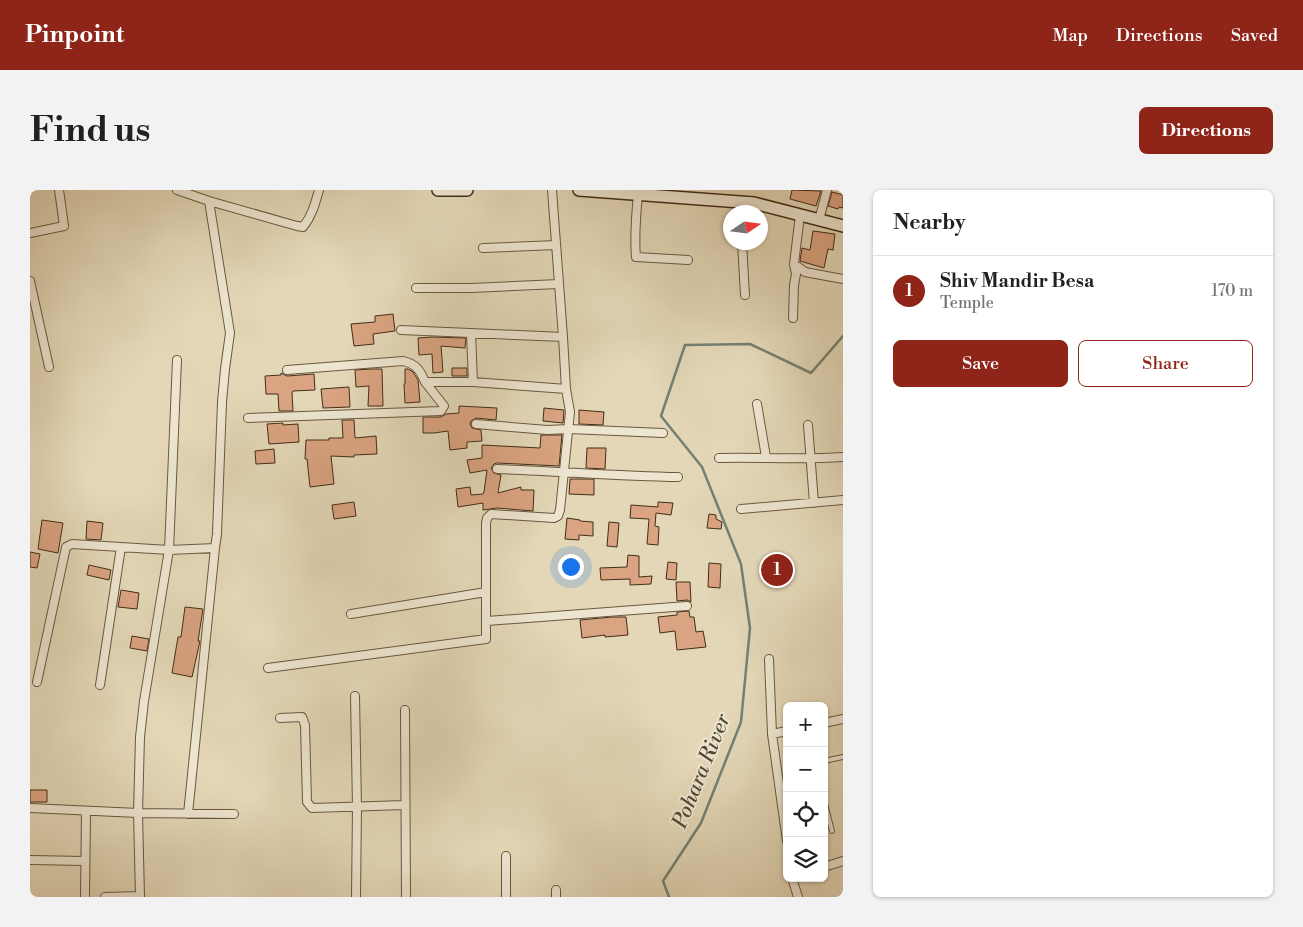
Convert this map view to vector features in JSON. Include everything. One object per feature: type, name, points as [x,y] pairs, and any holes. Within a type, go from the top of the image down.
[{"type":"street","points":[[30,232],[64,226],[59,190]]},
{"type":"street","points":[[177,190],[297,226],[303,226],[308,220],[319,190]]},
{"type":"street","points":[[438,190],[467,190]]},
{"type":"street","points":[[268,668],[486,639],[487,518],[491,514],[554,518],[558,516],[560,510],[570,412],[566,389],[552,190]]},
{"type":"street","points":[[579,190],[641,193],[728,205]]},
{"type":"street","points":[[819,220],[827,190]]},
{"type":"street","points":[[641,193],[635,224],[636,257],[688,260]]},
{"type":"street","points":[[188,814],[217,534],[222,402],[230,333],[209,201]]},
{"type":"street","points":[[747,205],[754,202],[765,205]]},
{"type":"street","points":[[768,206],[843,226]]},
{"type":"street","points":[[793,318],[796,274],[794,264],[800,215]]},
{"type":"street","points":[[484,248],[556,245]]},
{"type":"street","points":[[742,250],[745,294]]},
{"type":"street","points":[[794,264],[805,272],[843,279]]},
{"type":"street","points":[[30,281],[49,367]]},
{"type":"street","points":[[416,288],[471,288],[559,284]]},
{"type":"street","points":[[401,330],[563,337]]},
{"type":"street","points":[[472,333],[473,382]]},
{"type":"street","points":[[106,897],[140,896],[138,814],[140,737],[144,701],[169,550],[177,360]]},
{"type":"street","points":[[248,418],[441,411],[444,406],[425,382],[419,368],[403,361],[286,370]]},
{"type":"street","points":[[425,382],[473,382],[566,389]]},
{"type":"street","points":[[757,404],[766,457]]},
{"type":"street","points":[[476,424],[547,430],[663,433]]},
{"type":"street","points":[[808,424],[814,503]]},
{"type":"street","points":[[719,458],[766,457],[811,459],[843,457]]},
{"type":"street","points":[[497,469],[678,477]]},
{"type":"street","points":[[741,509],[843,500]]},
{"type":"street","points":[[37,682],[66,547],[72,544],[169,550],[215,548]]},
{"type":"street","points":[[100,685],[121,547]]},
{"type":"street","points":[[351,614],[486,592]]},
{"type":"street","points":[[487,620],[688,606]]},
{"type":"street","points":[[769,659],[772,734],[786,837]]},
{"type":"street","points":[[355,696],[356,897]]},
{"type":"street","points":[[405,710],[406,897]]},
{"type":"street","points":[[280,718],[302,717],[306,725],[307,802],[312,808],[405,805]]},
{"type":"street","points":[[828,722],[843,719]]},
{"type":"street","points":[[772,734],[783,732]]},
{"type":"street","points":[[30,808],[138,814],[234,814]]},
{"type":"street","points":[[85,897],[86,810]]},
{"type":"street","points":[[506,856],[506,897]]},
{"type":"street","points":[[30,860],[85,861]]},
{"type":"street","points":[[828,865],[843,861]]},
{"type":"street","points":[[793,882],[798,897]]},
{"type":"lane","points":[[828,760],[843,757]]},
{"type":"lane","points":[[828,816],[832,831]]},
{"type":"building","points":[[792,190],[821,191],[816,206],[790,199]]},
{"type":"building","points":[[832,192],[843,195],[843,208],[839,207],[838,209],[828,206]]},
{"type":"building","points":[[813,231],[835,234],[833,250],[828,249],[824,268],[800,261],[802,248],[810,250]]},
{"type":"building","points":[[393,314],[395,331],[373,334],[374,344],[354,346],[351,324],[375,322],[375,316]]},
{"type":"building","points":[[418,338],[466,338],[465,348],[441,346],[443,372],[433,373],[432,354],[419,355]]},
{"type":"building","points":[[452,368],[467,368],[467,376],[452,376]]},
{"type":"building","points":[[382,369],[383,406],[368,406],[369,386],[356,387],[355,370]]},
{"type":"building","points":[[405,369],[413,372],[418,380],[420,402],[405,403]]},
{"type":"building","points":[[281,373],[287,376],[314,374],[315,390],[293,391],[293,411],[279,411],[278,394],[266,394],[265,376],[281,375]]},
{"type":"building","points":[[349,387],[350,407],[323,408],[321,389]]},
{"type":"building","points":[[459,406],[497,408],[496,420],[476,418],[471,421],[472,428],[481,430],[482,441],[467,442],[467,448],[450,450],[448,431],[423,433],[423,417],[441,417],[446,414],[459,413]]},
{"type":"building","points":[[544,408],[564,410],[563,423],[543,421]]},
{"type":"building","points":[[579,410],[604,412],[603,425],[579,424]]},
{"type":"building","points":[[342,420],[354,420],[355,438],[376,436],[377,454],[354,455],[354,457],[331,456],[334,484],[310,487],[307,459],[305,459],[306,440],[343,438]]},
{"type":"building","points":[[283,423],[283,425],[298,424],[299,442],[269,444],[267,424]]},
{"type":"building","points":[[541,435],[562,435],[559,466],[497,463],[491,468],[494,473],[501,475],[498,493],[521,487],[521,490],[534,490],[533,511],[497,508],[483,510],[483,503],[458,507],[456,489],[470,487],[471,495],[483,494],[484,492],[487,470],[470,473],[467,460],[482,458],[482,445],[540,448]]},
{"type":"building","points":[[587,448],[606,448],[605,469],[586,468]]},
{"type":"building","points":[[274,449],[275,463],[256,464],[255,451]]},
{"type":"building","points":[[570,479],[594,479],[594,495],[569,494]]},
{"type":"building","points":[[354,502],[356,516],[334,519],[332,505]]},
{"type":"building","points":[[658,502],[673,503],[671,515],[656,513],[655,526],[659,527],[658,545],[647,544],[649,519],[630,518],[631,505],[658,507]]},
{"type":"building","points":[[709,514],[716,515],[716,519],[722,522],[721,529],[707,528]]},
{"type":"building","points":[[567,518],[593,522],[593,536],[579,535],[579,540],[565,539]]},
{"type":"building","points":[[42,520],[63,523],[58,553],[38,549]]},
{"type":"building","points":[[87,521],[103,523],[101,540],[86,539]]},
{"type":"building","points":[[609,522],[619,523],[617,547],[607,546]]},
{"type":"building","points":[[30,552],[40,554],[37,568],[30,567]]},
{"type":"building","points":[[628,555],[639,556],[639,577],[652,576],[651,584],[630,585],[630,579],[601,580],[600,568],[627,567]]},
{"type":"building","points":[[668,562],[677,563],[676,580],[666,579]]},
{"type":"building","points":[[709,563],[721,564],[720,588],[708,587]]},
{"type":"building","points":[[89,565],[111,570],[109,580],[87,575]]},
{"type":"building","points":[[676,582],[690,582],[691,602],[687,600],[677,601]]},
{"type":"building","points":[[121,590],[139,593],[137,609],[118,607]]},
{"type":"building","points":[[185,607],[203,609],[198,641],[200,641],[192,677],[172,673],[178,637],[181,637]]},
{"type":"building","points":[[689,611],[690,617],[694,617],[696,632],[703,631],[706,647],[677,650],[675,631],[660,633],[658,617],[677,615],[677,612]]},
{"type":"building","points":[[626,617],[628,635],[582,638],[580,620]]},
{"type":"building","points":[[132,636],[149,639],[147,651],[130,648]]},
{"type":"building","points":[[30,790],[47,790],[47,802],[30,802]]},
{"type":"waterway","name":"Pohara River","points":[[669,897],[663,881],[701,823],[741,722],[750,628],[741,564],[702,467],[661,416],[685,345],[750,344],[811,373],[843,336]]},
{"type":"place","name":"Shiv Mandir Besa","points":[[777,570]]}]
